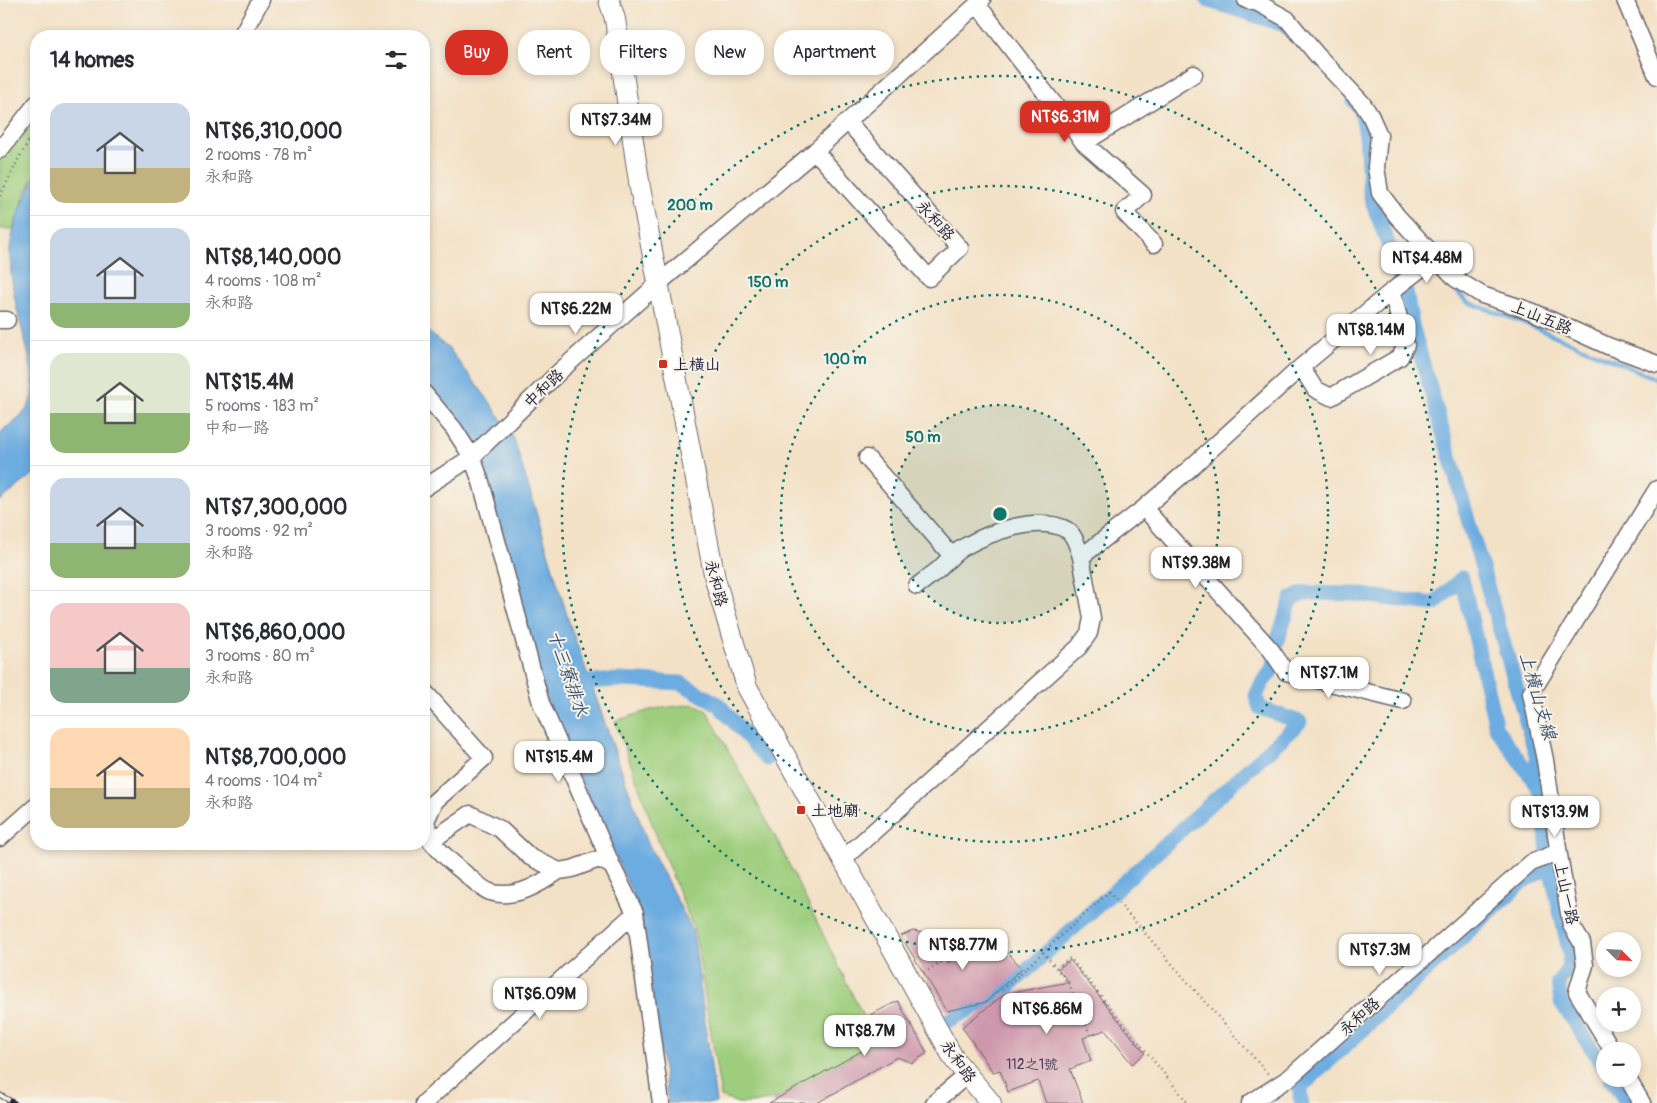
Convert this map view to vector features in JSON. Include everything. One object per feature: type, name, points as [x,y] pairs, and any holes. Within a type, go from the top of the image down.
[{"type":"main road","name":"永和路","points":[[609,0],[615,19],[640,188],[715,579],[747,688],[954,1059],[991,1103]]},
{"type":"street","points":[[244,30],[260,0]]},
{"type":"street","name":"上山五路","points":[[1246,0],[1258,3],[1287,20],[1362,103],[1379,135],[1376,167],[1380,193],[1397,216],[1456,279],[1482,295],[1531,311],[1608,346],[1657,364]]},
{"type":"street","points":[[1625,0],[1657,76]]},
{"type":"street","points":[[659,282],[815,151],[979,2],[1084,142],[1144,195],[1124,212],[1154,244]]},
{"type":"street","points":[[1084,142],[1194,74]]},
{"type":"street","points":[[0,150],[30,112]]},
{"type":"street","name":"永和路","points":[[815,151],[929,278],[960,248],[848,122]]},
{"type":"street","points":[[1081,557],[1144,508],[1301,367],[1395,288],[1436,257]]},
{"type":"street","name":"中和路","points":[[430,484],[474,455],[559,372],[659,282]]},
{"type":"street","points":[[1301,367],[1315,389],[1331,397],[1400,357],[1406,345],[1395,288]]},
{"type":"street","points":[[430,400],[474,455],[541,702],[612,866],[635,914],[661,1103]]},
{"type":"street","points":[[867,458],[952,556]]},
{"type":"street","name":"上山一路","points":[[1608,1042],[1577,992],[1584,965],[1582,943],[1571,925],[1556,855],[1545,760],[1531,692],[1657,489]]},
{"type":"street","points":[[1144,508],[1275,655],[1286,672],[1403,701]]},
{"type":"street","points":[[843,859],[1079,647],[1089,633],[1092,618],[1081,557],[1076,542],[1068,531],[1046,523],[995,532],[962,548],[917,586]]},
{"type":"street","points":[[430,698],[484,758],[436,801],[430,813]]},
{"type":"street","points":[[0,838],[30,811]]},
{"type":"street","points":[[431,841],[470,814],[500,829],[530,857],[559,871]]},
{"type":"street","points":[[430,837],[431,841],[447,860],[489,892],[504,894],[519,892],[536,886],[559,871],[572,869],[599,859],[612,866]]},
{"type":"street","name":"永和路","points":[[1250,1103],[1288,1078],[1531,863],[1556,855]]},
{"type":"street","points":[[424,1103],[635,914]]},
{"type":"street","points":[[934,1103],[967,1074]]},
{"type":"street","points":[[1633,1087],[1642,1103]]},
{"type":"path","points":[[0,196],[30,139]]},
{"type":"path","points":[[1002,990],[1110,892],[1278,1085]]},
{"type":"path","points":[[940,963],[963,948]]},
{"type":"path","points":[[1043,952],[1069,984],[1090,1035]]},
{"type":"path","points":[[1056,968],[1070,958],[1188,1103]]},
{"type":"green space","points":[[30,112],[30,184],[13,229],[0,229],[0,150]]},
{"type":"green space","points":[[695,704],[707,711],[778,842],[876,1043],[778,1098],[752,1103],[738,1103],[721,1097],[695,932],[661,848],[615,721],[654,709]]},
{"type":"water","points":[[30,188],[30,363],[14,297],[10,259],[14,228]]},
{"type":"water","name":"十三寮排水","points":[[430,333],[450,350],[490,402],[514,439],[570,625],[647,841],[693,932],[716,1103],[668,1103],[640,911],[546,702],[482,463],[430,395]]},
{"type":"water","points":[[30,400],[30,477],[0,501],[0,433],[28,407]]},
{"type":"building","points":[[913,931],[927,934],[947,963],[963,952],[966,956],[990,934],[1022,968],[986,1002],[947,1011],[901,936]]},
{"type":"building","points":[[1070,960],[1145,1053],[1132,1064],[1105,1030],[1083,1038],[1091,1061],[1070,1069],[1083,1103],[1046,1103],[1038,1081],[1008,1092],[1000,1070],[993,1072],[962,1027],[1005,994],[1069,982],[1058,969]]},
{"type":"building","points":[[898,1001],[927,1053],[912,1063],[897,1057],[817,1103],[769,1103],[876,1043],[864,1018]]},
{"type":"waterway","points":[[1207,0],[1285,25],[1291,32]]},
{"type":"waterway","name":"上橫山支線","points":[[1354,101],[1361,109],[1366,136],[1372,201],[1406,292],[1412,325],[1537,759],[1550,866],[1570,955],[1568,969],[1558,982],[1561,1002],[1596,1055]]},
{"type":"waterway","points":[[1372,201],[1393,223]]},
{"type":"waterway","points":[[1403,234],[1426,260]]},
{"type":"waterway","points":[[1431,265],[1467,302],[1522,322],[1657,379]]},
{"type":"waterway","points":[[947,1021],[1002,993],[1300,722],[1260,708],[1256,696],[1275,662],[1275,647],[1292,598],[1304,593],[1353,594],[1434,604],[1462,578],[1496,728],[1539,788]]},
{"type":"waterway","name":"十三寮排水","points":[[571,683],[619,680],[681,683],[718,704],[767,759]]},
{"type":"waterway","points":[[1302,1103],[1300,1097],[1301,1087],[1521,883],[1550,866]]},
{"type":"waterway","name":"上橫山支線","points":[[1616,1087],[1627,1103]]},
{"type":"railway","points":[[0,1095],[14,1103]]},
{"type":"place","name":"上橫山","points":[[663,364]]},
{"type":"place","name":"土地廟","points":[[801,810]]}]
